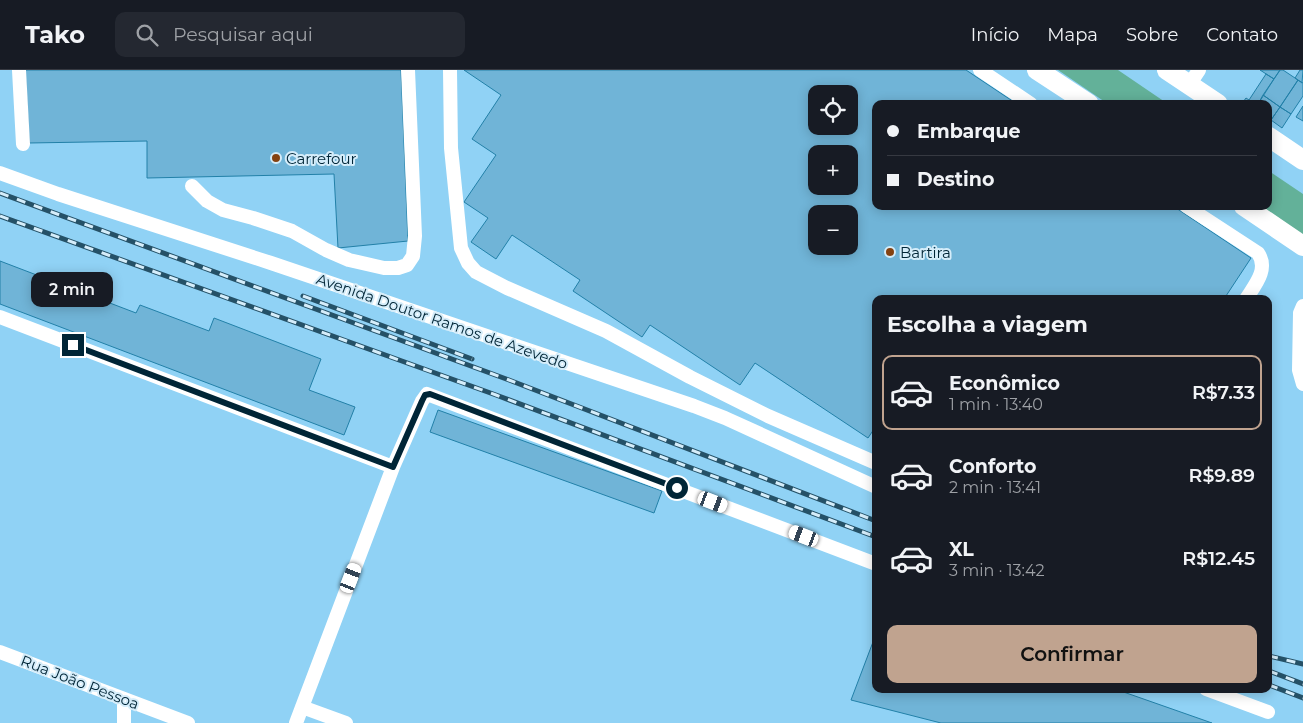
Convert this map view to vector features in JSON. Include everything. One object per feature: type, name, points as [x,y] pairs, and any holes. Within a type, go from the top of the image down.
[{"type":"highway","points":[[1037,70],[1082,100]]},
{"type":"highway","points":[[1167,70],[1194,77],[1214,100]]},
{"type":"highway","points":[[1272,139],[1303,160]]},
{"type":"highway","points":[[1250,210],[1303,246]]},
{"type":"street","points":[[19,70],[22,144]]},
{"type":"street","points":[[192,186],[207,201],[223,210],[292,231],[326,250],[349,260],[384,268],[398,268],[406,265],[413,256],[415,236],[408,70]]},
{"type":"street","points":[[450,70],[451,148],[461,248],[468,263],[476,272],[507,288],[606,331],[690,377],[768,416],[872,461]]},
{"type":"street","points":[[980,70],[1025,100]]},
{"type":"street","name":"Avenida Doutor Ramos de Azevedo","points":[[0,173],[694,406],[725,418],[872,485]]},
{"type":"street","points":[[1192,210],[1258,254],[1262,260],[1263,268],[1248,295]]},
{"type":"street","points":[[1303,306],[1300,312],[1299,351],[1299,370],[1303,384]]},
{"type":"street","points":[[0,317],[393,467]]},
{"type":"street","points":[[296,723],[393,467],[425,395],[430,394],[872,562]]},
{"type":"street","name":"Rua João Pessoa","points":[[0,652],[188,723]]},
{"type":"street","points":[[1217,693],[1268,712]]},
{"type":"street","points":[[124,700],[124,723]]},
{"type":"street","points":[[302,707],[346,723]]},
{"type":"shaded area","points":[[1058,70],[1118,70],[1162,100],[1102,100]]},
{"type":"shaded area","points":[[1272,173],[1303,194],[1303,235],[1267,210],[1272,210]]},
{"type":"building","name":"Carrefour","points":[[25,70],[401,70],[408,241],[338,248],[334,174],[147,178],[147,141],[29,143]]},
{"type":"building","name":"Bartira","points":[[464,70],[966,70],[1011,100],[872,100],[872,210],[1179,210],[1251,258],[1227,295],[872,295],[872,432],[868,438],[755,363],[740,385],[650,325],[642,337],[573,291],[580,280],[512,235],[496,259],[471,242],[488,218],[464,202],[496,155],[472,139],[501,95]]},
{"type":"building","points":[[1260,70],[1280,70],[1274,79]]},
{"type":"building","points":[[1280,70],[1298,80],[1280,107],[1263,95]]},
{"type":"building","points":[[1300,70],[1303,70],[1302,83],[1295,78]]},
{"type":"building","points":[[1266,74],[1274,79],[1261,100],[1249,100]]},
{"type":"building","points":[[1298,80],[1303,83],[1303,96],[1291,114],[1280,107]]},
{"type":"building","points":[[1263,95],[1270,100],[1260,100]]},
{"type":"building","points":[[1272,101],[1280,107],[1272,119]]},
{"type":"building","points":[[1303,106],[1303,121],[1296,117]]},
{"type":"building","points":[[1280,107],[1291,114],[1282,128],[1272,121]]},
{"type":"building","points":[[0,261],[136,313],[140,305],[209,331],[214,318],[321,359],[309,390],[355,407],[344,435],[0,304]]},
{"type":"building","points":[[438,410],[662,491],[654,513],[430,432]]},
{"type":"building","points":[[872,645],[872,693],[1126,693],[1212,723],[941,723],[851,700]]},
{"type":"railway","points":[[0,193],[509,380],[872,519]]},
{"type":"railway","points":[[0,216],[496,395],[872,536]]},
{"type":"railway","points":[[303,296],[472,359]]},
{"type":"railway","points":[[1272,657],[1303,664]]},
{"type":"railway","points":[[1272,672],[1303,684]]},
{"type":"railway","points":[[1272,686],[1303,698]]},
{"type":"place","name":"Carrefour","points":[[276,158]]},
{"type":"place","name":"Bartira","points":[[890,252]]},
{"type":"route","points":[[73,345],[393,467],[425,395],[430,394],[677,488]]}]
